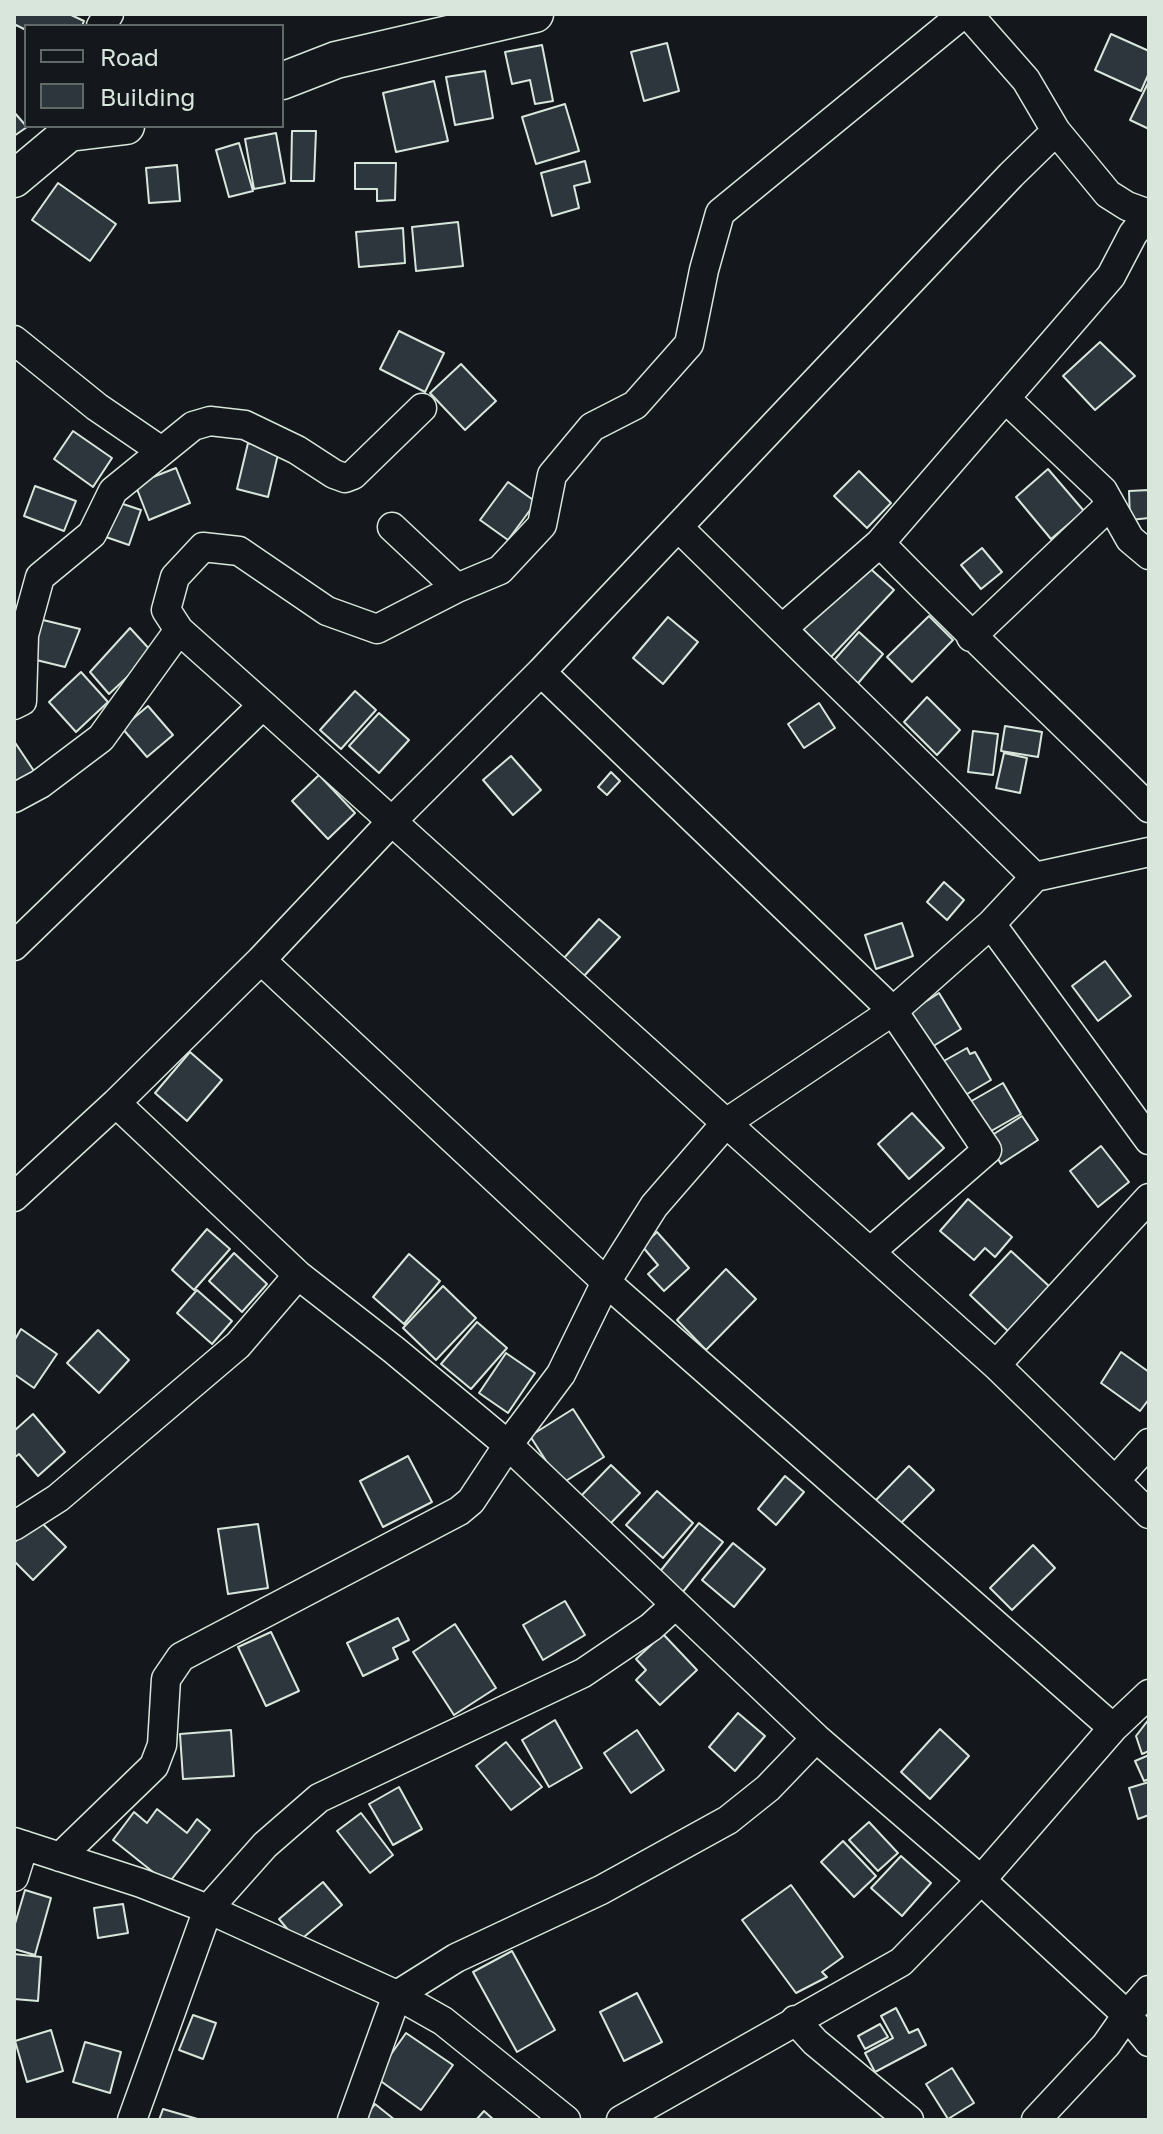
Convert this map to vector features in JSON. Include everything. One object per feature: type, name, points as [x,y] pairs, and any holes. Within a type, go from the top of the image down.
[{"type":"street","points":[[284,80],[336,60],[535,14]]},
{"type":"street","points":[[783,628],[880,543],[1111,276],[1133,234],[1149,214],[1127,206],[1108,194],[1056,131],[1026,80],[965,14],[720,213],[704,270],[689,344],[635,405],[592,427],[552,475],[542,525],[500,570],[377,629],[327,611],[239,551],[203,547],[175,577],[166,610],[179,630],[996,1365],[1149,1514]]},
{"type":"street","points":[[14,179],[70,129]]},
{"type":"street","points":[[14,1197],[116,1103],[261,960],[393,820],[541,672],[1056,131]]},
{"type":"street","points":[[14,340],[97,407],[160,450]]},
{"type":"street","points":[[1006,399],[1103,491],[1130,539],[1149,555]]},
{"type":"street","points":[[14,705],[22,701],[24,635],[40,577],[92,534],[113,491],[160,450],[193,426],[226,421],[245,425],[275,438],[345,478],[353,475],[422,408]]},
{"type":"street","points":[[971,637],[1109,506]]},
{"type":"street","points":[[392,527],[457,588]]},
{"type":"street","points":[[678,527],[1035,877]]},
{"type":"street","points":[[880,543],[971,637],[1047,706],[1149,808]]},
{"type":"street","points":[[14,798],[40,784],[101,738],[179,630]]},
{"type":"street","points":[[541,672],[893,1011],[987,1150],[870,1252]]},
{"type":"street","points":[[14,946],[263,705]]},
{"type":"street","points":[[60,1857],[154,1766],[162,1745],[166,1679],[181,1657],[459,1511],[471,1501],[561,1374],[606,1282],[654,1206],[726,1123],[893,1011],[991,924],[1035,877],[1149,852]]},
{"type":"street","points":[[991,924],[1149,1140]]},
{"type":"street","points":[[261,960],[606,1282],[1113,1728]]},
{"type":"street","points":[[116,1103],[298,1275],[508,1445],[816,1738],[981,1880],[1127,2015],[1149,2042]]},
{"type":"street","points":[[996,1365],[1149,1198]]},
{"type":"street","points":[[14,1526],[58,1498],[238,1345],[298,1275]]},
{"type":"street","points":[[1115,1481],[1149,1443]]},
{"type":"street","points":[[132,2120],[208,1909],[265,1845],[319,1798],[583,1673],[651,1627],[674,1606]]},
{"type":"street","points":[[621,2120],[901,1962],[981,1880],[1113,1728],[1149,1694]]},
{"type":"street","points":[[352,2120],[397,1995],[456,1958],[601,1890],[728,1820],[768,1788],[816,1738]]},
{"type":"street","points":[[14,1877],[19,1844],[141,1883],[208,1909],[397,1995],[443,2021],[566,2120]]},
{"type":"street","points":[[1036,2120],[1106,2045],[1149,1990]]},
{"type":"street","points":[[795,2020],[815,2042],[909,2120]]},
{"type":"building","points":[[14,14],[69,14],[84,21],[83,24],[24,24],[24,29],[16,25],[14,29]]},
{"type":"building","points":[[1111,34],[1149,51],[1149,73],[1141,91],[1095,70]]},
{"type":"building","points":[[667,43],[679,91],[644,101],[631,52]]},
{"type":"building","points":[[542,45],[553,101],[535,104],[530,80],[512,84],[505,52]]},
{"type":"building","points":[[485,71],[493,118],[455,125],[446,77]]},
{"type":"building","points":[[434,81],[448,141],[396,152],[383,93]]},
{"type":"building","points":[[1149,81],[1149,129],[1130,120]]},
{"type":"building","points":[[565,104],[579,151],[536,164],[522,117]]},
{"type":"building","points":[[14,112],[26,128],[14,136]]},
{"type":"building","points":[[292,131],[316,131],[314,181],[291,181]]},
{"type":"building","points":[[276,133],[285,183],[254,189],[245,139]]},
{"type":"building","points":[[239,143],[253,191],[229,197],[216,150]]},
{"type":"building","points":[[585,161],[590,182],[574,186],[579,208],[552,216],[541,173]]},
{"type":"building","points":[[355,163],[396,163],[395,200],[377,201],[377,189],[355,189]]},
{"type":"building","points":[[177,165],[180,201],[149,203],[146,168]]},
{"type":"building","points":[[58,183],[116,224],[90,261],[32,220]]},
{"type":"building","points":[[458,222],[463,266],[416,271],[412,227]]},
{"type":"building","points":[[403,228],[405,263],[359,267],[356,232]]},
{"type":"building","points":[[399,331],[444,353],[425,392],[380,369]]},
{"type":"building","points":[[1100,342],[1135,376],[1095,410],[1063,376]]},
{"type":"building","points":[[461,364],[496,401],[465,430],[430,393]]},
{"type":"building","points":[[73,431],[112,458],[93,487],[54,459]]},
{"type":"building","points":[[248,443],[279,450],[268,497],[237,489]]},
{"type":"building","points":[[176,468],[190,503],[149,520],[135,484]]},
{"type":"building","points":[[1048,469],[1084,511],[1051,539],[1016,497]]},
{"type":"building","points":[[859,471],[891,503],[867,528],[834,496]]},
{"type":"building","points":[[508,482],[536,502],[508,540],[480,520]]},
{"type":"building","points":[[35,486],[76,501],[64,531],[24,516]]},
{"type":"building","points":[[1149,490],[1149,518],[1130,520],[1129,491]]},
{"type":"building","points":[[114,501],[141,510],[129,545],[103,536]]},
{"type":"building","points":[[982,548],[1002,572],[981,589],[961,565]]},
{"type":"building","points":[[863,562],[894,590],[831,657],[802,628]]},
{"type":"building","points":[[929,616],[953,640],[912,682],[887,657]]},
{"type":"building","points":[[668,617],[698,642],[663,684],[633,658]]},
{"type":"building","points":[[39,619],[80,629],[65,667],[28,658]]},
{"type":"building","points":[[130,628],[153,653],[109,694],[90,672]]},
{"type":"building","points":[[859,632],[883,654],[854,688],[829,666]]},
{"type":"building","points":[[81,672],[108,702],[76,732],[49,702]]},
{"type":"building","points":[[355,691],[376,710],[341,749],[320,730]]},
{"type":"building","points":[[927,697],[960,730],[937,755],[904,722]]},
{"type":"building","points":[[819,703],[835,728],[804,748],[788,724]]},
{"type":"building","points":[[148,706],[173,735],[147,757],[122,728]]},
{"type":"building","points":[[379,713],[409,740],[379,773],[349,746]]},
{"type":"building","points":[[1005,726],[1042,732],[1038,757],[1001,751]]},
{"type":"building","points":[[973,731],[998,734],[993,775],[968,772]]},
{"type":"building","points":[[14,741],[34,771],[14,785]]},
{"type":"building","points":[[1004,753],[1027,758],[1020,793],[996,788]]},
{"type":"building","points":[[511,756],[541,790],[513,815],[483,780]]},
{"type":"building","points":[[611,772],[620,781],[607,795],[598,787]]},
{"type":"building","points":[[319,775],[355,813],[328,839],[292,801]]},
{"type":"building","points":[[944,882],[964,900],[947,920],[927,902]]},
{"type":"building","points":[[599,919],[620,937],[584,976],[564,958]]},
{"type":"building","points":[[902,923],[913,956],[876,969],[865,935]]},
{"type":"building","points":[[1105,961],[1131,996],[1098,1021],[1072,986]]},
{"type":"building","points":[[939,993],[961,1029],[927,1050],[905,1015]]},
{"type":"building","points":[[967,1048],[970,1054],[975,1052],[991,1080],[962,1097],[942,1062]]},
{"type":"building","points":[[190,1052],[222,1080],[187,1121],[155,1093]]},
{"type":"building","points":[[1003,1083],[1021,1114],[986,1134],[968,1103]]},
{"type":"building","points":[[912,1113],[944,1148],[909,1179],[878,1144]]},
{"type":"building","points":[[1022,1116],[1038,1140],[1001,1164],[986,1139]]},
{"type":"building","points":[[1101,1146],[1129,1182],[1098,1207],[1070,1171]]},
{"type":"building","points":[[968,1199],[1012,1237],[995,1257],[985,1248],[974,1260],[940,1231]]},
{"type":"building","points":[[207,1229],[230,1249],[194,1290],[172,1270]]},
{"type":"building","points":[[657,1232],[689,1268],[664,1291],[648,1274],[658,1265],[642,1246]]},
{"type":"building","points":[[1011,1251],[1050,1287],[1009,1332],[970,1295]]},
{"type":"building","points":[[234,1253],[267,1284],[242,1312],[209,1281]]},
{"type":"building","points":[[409,1254],[440,1281],[404,1324],[373,1297]]},
{"type":"building","points":[[726,1269],[756,1299],[706,1350],[677,1320]]},
{"type":"building","points":[[443,1286],[476,1318],[436,1360],[403,1328]]},
{"type":"building","points":[[197,1290],[232,1321],[212,1344],[177,1313]]},
{"type":"building","points":[[477,1322],[507,1348],[471,1389],[441,1364]]},
{"type":"building","points":[[21,1329],[57,1354],[34,1388],[14,1374],[14,1341]]},
{"type":"building","points":[[98,1330],[129,1360],[99,1393],[67,1363]]},
{"type":"building","points":[[1121,1352],[1149,1372],[1149,1399],[1140,1411],[1101,1383]]},
{"type":"building","points":[[506,1353],[535,1373],[508,1413],[479,1393]]},
{"type":"building","points":[[573,1409],[604,1457],[561,1484],[530,1436]]},
{"type":"building","points":[[33,1414],[65,1452],[38,1476],[19,1454],[14,1458],[14,1431]]},
{"type":"building","points":[[408,1456],[432,1502],[383,1527],[360,1481]]},
{"type":"building","points":[[611,1465],[640,1493],[608,1526],[579,1498]]},
{"type":"building","points":[[909,1466],[934,1490],[899,1525],[875,1501]]},
{"type":"building","points":[[785,1476],[804,1492],[776,1525],[758,1509]]},
{"type":"building","points":[[657,1491],[693,1523],[663,1558],[626,1525]]},
{"type":"building","points":[[38,1519],[66,1547],[33,1580],[14,1561],[14,1543]]},
{"type":"building","points":[[699,1523],[723,1542],[682,1593],[658,1574]]},
{"type":"building","points":[[258,1524],[268,1588],[228,1594],[218,1529]]},
{"type":"building","points":[[733,1543],[765,1569],[734,1607],[702,1580]]},
{"type":"building","points":[[1033,1545],[1055,1568],[1012,1610],[990,1588]]},
{"type":"building","points":[[565,1601],[585,1635],[543,1660],[523,1625]]},
{"type":"building","points":[[398,1618],[409,1640],[393,1648],[398,1659],[363,1676],[347,1643]]},
{"type":"building","points":[[455,1624],[496,1688],[454,1715],[413,1652]]},
{"type":"building","points":[[271,1632],[299,1691],[266,1706],[238,1647]]},
{"type":"building","points":[[663,1634],[697,1670],[660,1705],[636,1680],[646,1670],[636,1659]]},
{"type":"building","points":[[738,1713],[765,1736],[735,1771],[709,1747]]},
{"type":"building","points":[[1149,1719],[1149,1751],[1142,1754],[1136,1736]]},
{"type":"building","points":[[555,1720],[582,1768],[549,1787],[522,1740]]},
{"type":"building","points":[[940,1729],[969,1756],[930,1799],[901,1772]]},
{"type":"building","points":[[231,1730],[234,1776],[183,1779],[180,1734]]},
{"type":"building","points":[[637,1730],[664,1770],[631,1793],[604,1753]]},
{"type":"building","points":[[506,1742],[542,1787],[511,1810],[476,1766]]},
{"type":"building","points":[[1149,1755],[1149,1779],[1144,1781],[1135,1761]]},
{"type":"building","points":[[1149,1782],[1149,1815],[1138,1819],[1129,1788]]},
{"type":"building","points":[[399,1787],[422,1829],[393,1845],[369,1804]]},
{"type":"building","points":[[157,1809],[187,1833],[197,1819],[210,1830],[168,1884],[113,1840],[134,1812],[147,1823]]},
{"type":"building","points":[[361,1813],[393,1855],[370,1873],[337,1831]]},
{"type":"building","points":[[869,1822],[898,1853],[878,1871],[849,1840]]},
{"type":"building","points":[[843,1841],[876,1876],[854,1897],[821,1862]]},
{"type":"building","points":[[901,1856],[931,1883],[902,1916],[871,1888]]},
{"type":"building","points":[[323,1882],[342,1905],[298,1942],[279,1919]]},
{"type":"building","points":[[791,1885],[843,1957],[822,1972],[827,1977],[796,1993],[742,1920]]},
{"type":"building","points":[[25,1890],[51,1898],[35,1955],[14,1949],[14,1927]]},
{"type":"building","points":[[123,1904],[128,1933],[98,1938],[94,1908]]},
{"type":"building","points":[[512,1951],[555,2030],[517,2052],[473,1972]]},
{"type":"building","points":[[14,1954],[41,1957],[38,2001],[14,1999]]},
{"type":"building","points":[[637,1993],[662,2042],[624,2061],[600,2012]]},
{"type":"building","points":[[896,2008],[909,2033],[918,2029],[926,2045],[875,2072],[865,2053],[893,2038],[881,2016]]},
{"type":"building","points":[[193,2015],[216,2023],[203,2059],[179,2050]]},
{"type":"building","points":[[880,2024],[888,2037],[865,2049],[858,2036]]},
{"type":"building","points":[[51,2030],[63,2071],[27,2082],[15,2041]]},
{"type":"building","points":[[406,2033],[453,2065],[421,2110],[375,2077]]},
{"type":"building","points":[[85,2042],[121,2052],[110,2093],[73,2082]]},
{"type":"building","points":[[952,2068],[974,2103],[948,2119],[926,2084]]},
{"type":"building","points":[[375,2104],[395,2120],[362,2120]]},
{"type":"building","points":[[163,2109],[201,2120],[159,2120]]},
{"type":"building","points":[[484,2111],[494,2120],[476,2120]]}]
